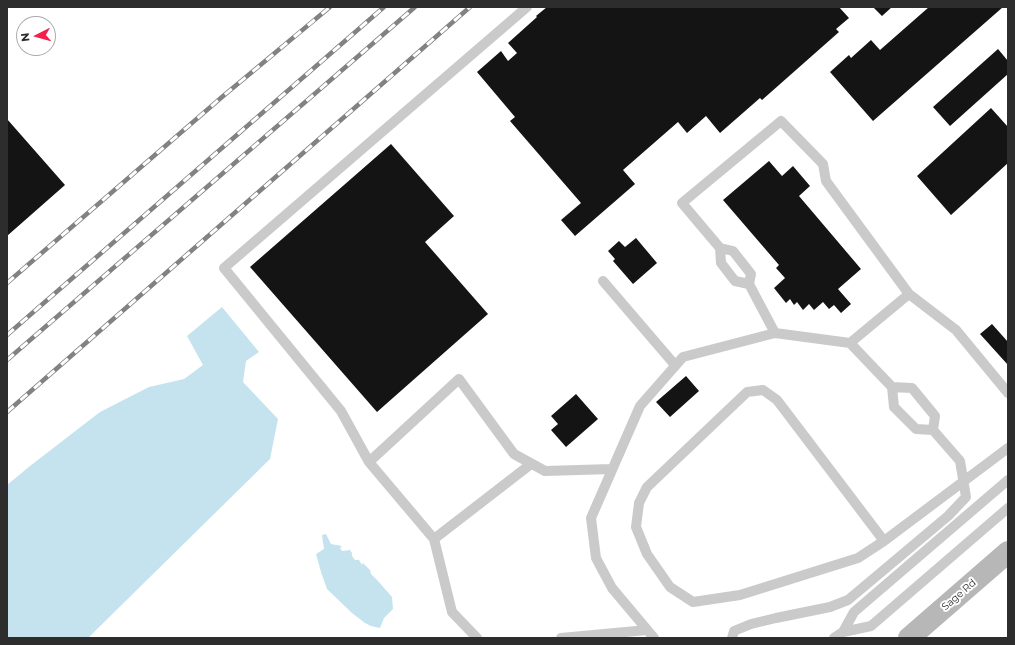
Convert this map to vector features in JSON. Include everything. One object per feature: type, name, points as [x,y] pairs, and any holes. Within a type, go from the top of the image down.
[{"type":"main road","name":"Sage Rd","points":[[909,638],[1008,552]]},
{"type":"lane","points":[[477,638],[452,612],[434,539],[368,462],[341,411],[224,268],[527,7]]},
{"type":"lane","points":[[775,333],[749,284],[751,274],[733,251],[720,248],[682,203],[781,121],[823,164],[826,181],[909,294],[956,330],[1008,393]]},
{"type":"lane","points":[[720,248],[720,263],[736,281],[749,284]]},
{"type":"lane","points":[[603,281],[676,365]]},
{"type":"lane","points":[[850,344],[909,294]]},
{"type":"lane","points":[[654,638],[612,588],[596,558],[591,518],[640,406],[683,357],[775,333],[850,344],[892,387],[894,407],[916,429],[933,430],[960,461],[966,497],[948,516],[848,600],[830,607],[751,624],[734,631],[732,638]]},
{"type":"lane","points":[[368,462],[459,379],[514,454],[545,471],[612,469]]},
{"type":"lane","points":[[892,387],[912,388],[935,416],[933,430]]},
{"type":"lane","points":[[884,541],[777,400],[763,390],[747,392],[647,487],[639,503],[636,527],[647,554],[670,587],[693,602],[740,595],[858,558],[884,541],[1008,448]]},
{"type":"lane","points":[[434,539],[531,464]]},
{"type":"lane","points":[[843,632],[854,612],[1008,480]]},
{"type":"lane","points":[[834,638],[843,632],[871,626],[1008,508]]},
{"type":"lane","points":[[561,638],[647,630]]},
{"type":"water","points":[[222,307],[259,352],[246,361],[243,382],[278,419],[270,459],[88,638],[7,638],[7,485],[100,412],[149,387],[184,379],[203,365],[187,336]]},
{"type":"water","points":[[326,534],[331,544],[342,546],[340,548],[342,551],[350,550],[355,560],[359,560],[362,565],[363,563],[370,570],[371,574],[392,597],[393,609],[384,618],[380,628],[365,623],[352,613],[327,589],[316,554],[324,549],[322,535]]},
{"type":"building","points":[[547,7],[839,7],[849,18],[836,29],[839,32],[762,100],[760,98],[720,133],[706,116],[687,133],[678,122],[623,170],[635,184],[575,236],[561,220],[581,203],[510,121],[515,117],[477,72],[501,51],[508,61],[517,53],[508,43]]},
{"type":"building","points":[[873,7],[892,7],[882,16]]},
{"type":"building","points":[[929,7],[1003,7],[873,121],[830,72],[849,55],[851,58],[871,40],[880,50]]},
{"type":"building","points":[[998,49],[1008,61],[1008,74],[950,126],[933,107]]},
{"type":"building","points":[[991,108],[1008,127],[1008,163],[951,215],[917,176]]},
{"type":"building","points":[[7,119],[65,185],[7,236]]},
{"type":"building","points":[[391,144],[454,216],[425,242],[488,314],[377,412],[250,267]]},
{"type":"building","points":[[769,161],[782,176],[793,166],[810,186],[799,196],[861,269],[838,289],[851,304],[841,313],[834,305],[829,309],[823,302],[814,310],[809,304],[803,310],[797,302],[794,305],[790,299],[786,303],[774,288],[785,278],[776,268],[779,265],[723,200]]},
{"type":"building","points":[[636,238],[657,263],[633,284],[613,261],[615,259],[608,251],[619,241],[625,247]]},
{"type":"building","points":[[992,324],[1008,342],[1008,365],[980,334]]},
{"type":"building","points":[[686,376],[699,391],[670,417],[656,402]]},
{"type":"building","points":[[576,394],[598,419],[566,447],[551,430],[558,424],[551,416]]},
{"type":"railway","points":[[7,283],[222,97],[330,7]]},
{"type":"railway","points":[[7,335],[384,7]]},
{"type":"railway","points":[[7,360],[415,7]]},
{"type":"railway","points":[[7,412],[470,7]]}]
